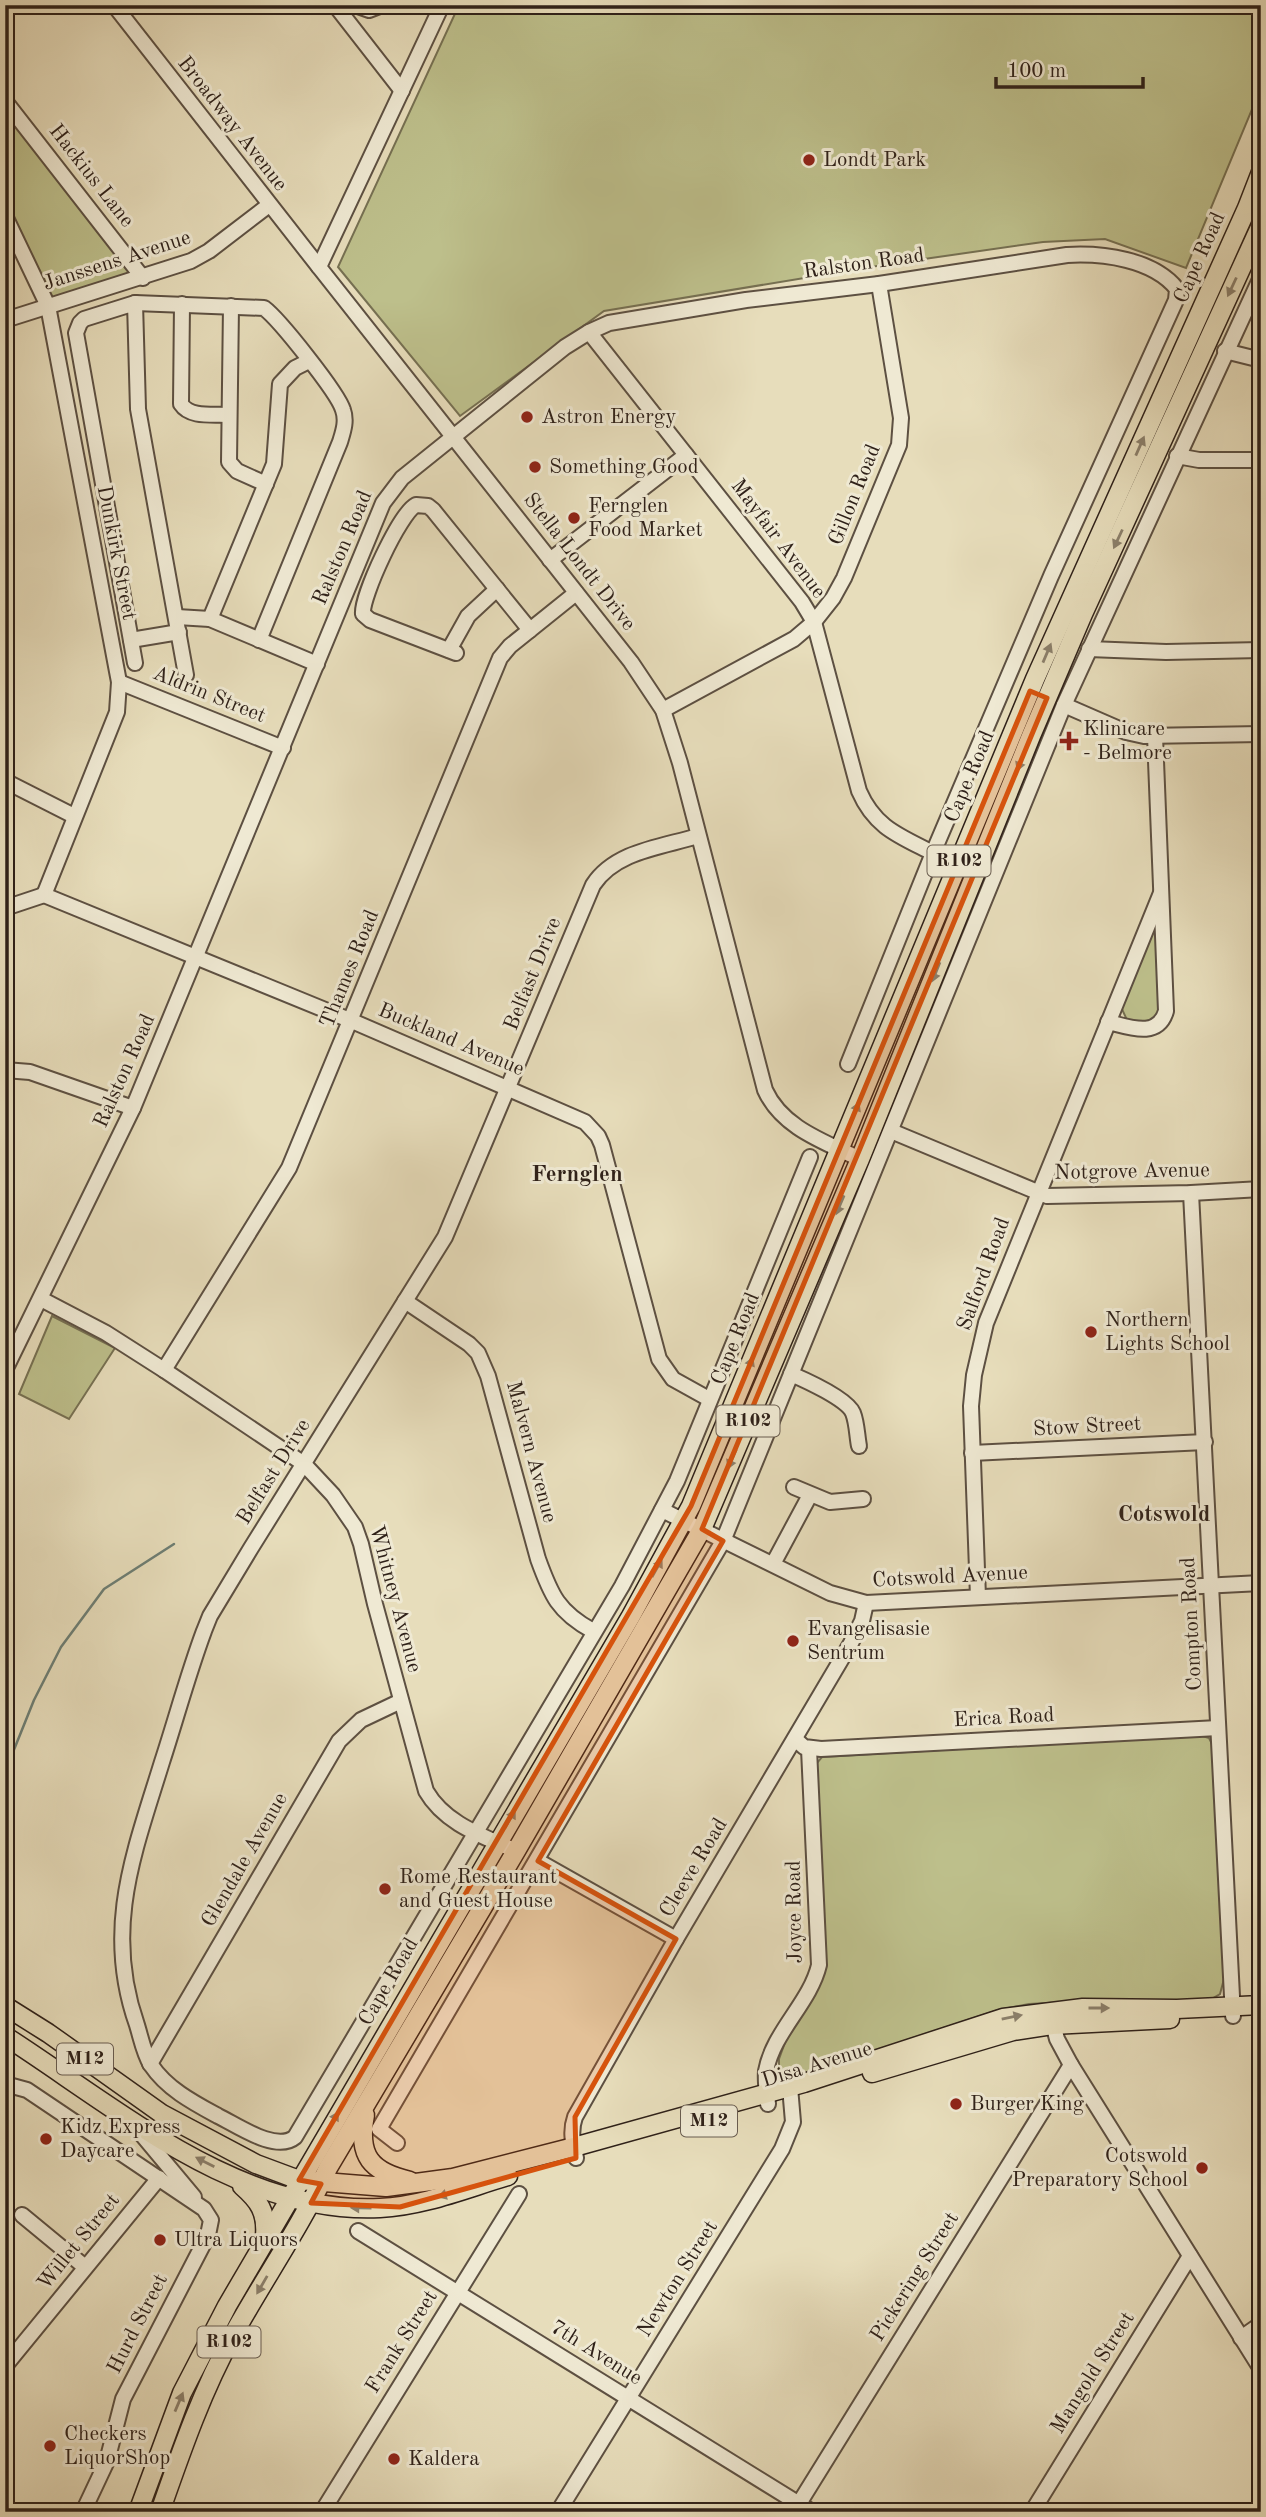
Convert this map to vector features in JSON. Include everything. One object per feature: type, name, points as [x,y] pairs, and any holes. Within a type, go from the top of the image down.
[{"type":"main road","name":"Cape Road","points":[[138,2512],[182,2393],[227,2305],[631,1616],[684,1520],[839,1149],[1039,694],[1261,172]]},
{"type":"main road","name":"Cape Road","points":[[160,2512],[203,2395],[232,2337],[702,1529],[860,1159],[1039,694],[1261,225]]},
{"type":"main road","name":"Disa Avenue","points":[[312,2203],[353,2208],[400,2207],[575,2152],[1052,2018],[1232,2011],[1261,2005]]},
{"type":"main road","name":"M12","points":[[5,2006],[59,2040],[175,2122],[256,2164],[299,2180],[321,2184]]},
{"type":"main road","name":"Disa Avenue","points":[[1232,2011],[1261,2015]]},
{"type":"main road","name":"M12","points":[[5,2036],[176,2148],[273,2194],[312,2203]]},
{"type":"main road","points":[[367,2105],[362,2131],[367,2157],[380,2171],[421,2184]]},
{"type":"main road","name":"Disa Avenue","points":[[321,2184],[386,2187],[421,2184],[575,2152]]},
{"type":"main road","points":[[231,2176],[253,2195],[263,2209],[266,2222],[264,2240]]},
{"type":"street","name":"Broadway Avenue","points":[[114,5],[319,267]]},
{"type":"street","points":[[335,5],[402,90]]},
{"type":"street","points":[[355,5],[369,10],[382,5]]},
{"type":"street","points":[[319,267],[442,5]]},
{"type":"street","name":"Hackius Lane","points":[[5,101],[143,278]]},
{"type":"street","name":"Janssens Avenue","points":[[5,320],[143,278],[201,257],[269,205]]},
{"type":"street","name":"Dunkirk Street","points":[[5,216],[48,306],[118,682],[117,712],[44,895]]},
{"type":"street","name":"Ralston Road","points":[[5,1370],[133,1108],[383,503],[401,478],[565,347],[609,323],[746,300],[879,284],[1067,255],[1114,256],[1159,274],[1177,289]]},
{"type":"street","name":"Stella Londt Drive","points":[[319,267],[631,662],[663,710],[680,763],[769,1099],[777,1110],[797,1126],[860,1159]]},
{"type":"street","points":[[397,2143],[379,2129],[723,1541],[1064,705],[1261,277]]},
{"type":"street","name":"Gillon Road","points":[[663,710],[781,647],[814,622],[833,598],[844,578],[899,445],[901,418],[879,284]]},
{"type":"street","name":"Cape Road","points":[[848,1064],[933,853],[1051,576],[1176,300],[1177,289]]},
{"type":"street","points":[[135,303],[138,409],[186,675]]},
{"type":"street","points":[[135,663],[76,333],[84,319],[135,303],[256,307],[267,310],[340,401],[345,423],[340,442],[259,639]]},
{"type":"street","points":[[182,304],[181,404],[183,408],[194,413],[228,415]]},
{"type":"street","points":[[231,306],[228,455],[231,467],[266,484]]},
{"type":"street","name":"Mayfair Avenue","points":[[589,332],[802,602],[814,622],[863,800],[883,826],[933,853]]},
{"type":"street","points":[[1225,351],[1261,360]]},
{"type":"street","points":[[210,620],[275,458],[280,384],[295,368],[309,361]]},
{"type":"street","points":[[550,560],[686,454]]},
{"type":"street","points":[[1177,456],[1199,460],[1250,460],[1261,464]]},
{"type":"street","points":[[497,589],[468,616],[452,652],[370,620],[363,614],[365,598],[397,526],[405,514],[416,505],[422,505],[433,510],[530,629]]},
{"type":"street","name":"Thames Road","points":[[164,1370],[289,1168],[500,658],[504,651],[576,593]]},
{"type":"street","points":[[177,617],[210,620],[317,664]]},
{"type":"street","points":[[131,640],[179,632]]},
{"type":"street","points":[[1089,649],[1166,652],[1261,650]]},
{"type":"street","name":"Aldrin Street","points":[[118,682],[283,748]]},
{"type":"street","points":[[1064,705],[1126,732],[1155,736],[1261,734]]},
{"type":"street","name":"Salford Road","points":[[1108,1022],[1131,1028],[1150,1029],[1165,1017],[1167,1003],[1155,736]]},
{"type":"street","points":[[5,780],[74,816]]},
{"type":"street","name":"Belfast Drive","points":[[295,2137],[287,2143],[275,2143],[235,2124],[180,2094],[150,2064],[131,2009],[123,1965],[122,1920],[133,1855],[210,1616],[453,1221],[588,894],[598,877],[620,859],[698,836]]},
{"type":"street","name":"Salford Road","points":[[978,1597],[972,1396],[982,1336],[995,1297],[1161,893]]},
{"type":"street","points":[[5,908],[44,895]]},
{"type":"street","name":"Buckland Avenue","points":[[44,895],[352,1021],[585,1122],[598,1136],[659,1359],[673,1379],[709,1399]]},
{"type":"street","points":[[5,1070],[30,1072],[133,1108]]},
{"type":"street","name":"Notgrove Avenue","points":[[891,1131],[1038,1193],[1058,1197],[1261,1189]]},
{"type":"street","name":"Cape Road","points":[[295,2137],[593,1630],[622,1586],[662,1510],[677,1481],[810,1157]]},
{"type":"street","name":"Compton Road","points":[[1191,1193],[1232,2011]]},
{"type":"street","name":"Whitney Avenue","points":[[41,1299],[106,1333],[164,1370],[304,1464],[333,1495],[355,1527],[361,1544],[426,1791],[440,1811],[474,1832],[516,1851]]},
{"type":"street","name":"Malvern Avenue","points":[[405,1301],[469,1344],[478,1353],[488,1376],[538,1559],[548,1586],[562,1609],[593,1630]]},
{"type":"street","points":[[791,1374],[818,1385],[849,1407],[854,1416],[859,1446]]},
{"type":"street","name":"Stow Street","points":[[972,1453],[1205,1442]]},
{"type":"street","points":[[794,1487],[834,1503],[863,1499]]},
{"type":"street","points":[[773,1564],[810,1495]]},
{"type":"street","name":"Cotswold Avenue","points":[[662,1510],[830,1593],[866,1603],[1261,1583]]},
{"type":"street","name":"Cleeve Road","points":[[575,2152],[572,2127],[575,2117],[859,1628],[866,1603]]},
{"type":"street","name":"Glendale Avenue","points":[[150,2064],[339,1741],[361,1720],[401,1701]]},
{"type":"street","name":"Erica Road","points":[[809,1749],[1218,1728]]},
{"type":"street","points":[[795,1739],[809,1749]]},
{"type":"street","name":"Joyce Road","points":[[768,2098],[766,2075],[771,2057],[811,1985],[819,1965],[809,1749]]},
{"type":"street","points":[[538,1861],[676,1940]]},
{"type":"street","points":[[1261,2005],[1261,2025]]},
{"type":"street","points":[[1052,2018],[1071,2065],[1261,2370]]},
{"type":"street","name":"Pickering Street","points":[[802,2509],[1071,2065]]},
{"type":"street","points":[[5,2084],[27,2090],[204,2209]]},
{"type":"street","name":"Newton Street","points":[[558,2512],[782,2149],[793,2122],[791,2092]]},
{"type":"street","points":[[129,2119],[204,2209]]},
{"type":"street","name":"Willet Street","points":[[5,2366],[159,2178]]},
{"type":"street","name":"Frank Street","points":[[322,2512],[519,2194]]},
{"type":"street","name":"Hurd Street","points":[[83,2512],[107,2461],[123,2399],[208,2235],[211,2220],[204,2209]]},
{"type":"street","points":[[22,2215],[85,2267]]},
{"type":"street","name":"7th Avenue","points":[[358,2231],[802,2509]]},
{"type":"street","name":"Mangold Street","points":[[1032,2512],[1190,2256]]},
{"type":"street","points":[[1241,2338],[1261,2325]]},
{"type":"highlighted area","points":[[1030,691],[1047,698],[702,1529],[723,1541],[538,1861],[676,1939],[575,2117],[576,2158],[400,2207],[311,2203],[321,2184],[299,2180],[691,1506]]},
{"type":"green space","name":"Londt Park","points":[[459,5],[1261,5],[1261,82],[1186,268],[1105,239],[1043,242],[889,264],[604,311],[460,416],[338,267]]},
{"type":"green space","points":[[5,106],[140,276],[52,304],[5,212]]},
{"type":"green space","points":[[1156,921],[1161,1014],[1148,1023],[1127,1020],[1121,1007]]},
{"type":"green space","points":[[52,1316],[115,1348],[69,1419],[19,1394]]},
{"type":"green space","points":[[1199,1735],[1209,1738],[1213,1746],[1224,1979],[1220,1994],[1208,2001],[1029,2004],[998,2010],[801,2075],[786,2076],[779,2070],[779,2059],[787,2037],[818,1984],[816,1764],[822,1757]]},
{"type":"waterway","points":[[5,1772],[34,1700],[61,1647],[104,1589],[174,1544]]},
{"type":"place","name":"Londt Park","points":[[809,160]]},
{"type":"place","name":"Astron Energy","points":[[527,417]]},
{"type":"place","name":"Something Good","points":[[535,467]]},
{"type":"place","name":"Fernglen Food Market","points":[[574,518]]},
{"type":"place","name":"Klinicare - Belmore","points":[[1069,741]]},
{"type":"place","name":"Northern Lights School","points":[[1091,1332]]},
{"type":"place","name":"Evangelisasie Sentrum","points":[[793,1641]]},
{"type":"place","name":"Rome Restaurant and Guest House","points":[[385,1889]]},
{"type":"place","name":"Burger King","points":[[956,2104]]},
{"type":"place","name":"Kidz Express Daycare","points":[[46,2139]]},
{"type":"place","name":"Cotswold Preparatory School","points":[[1202,2168]]},
{"type":"place","name":"Ultra Liquors","points":[[160,2240]]},
{"type":"place","name":"Checkers LiquorShop","points":[[50,2446]]},
{"type":"place","name":"Kaldera","points":[[394,2459]]},
{"type":"district","name":"Fernglen","points":[[577,1174]]},
{"type":"district","name":"Cotswold","points":[[1164,1514]]}]
